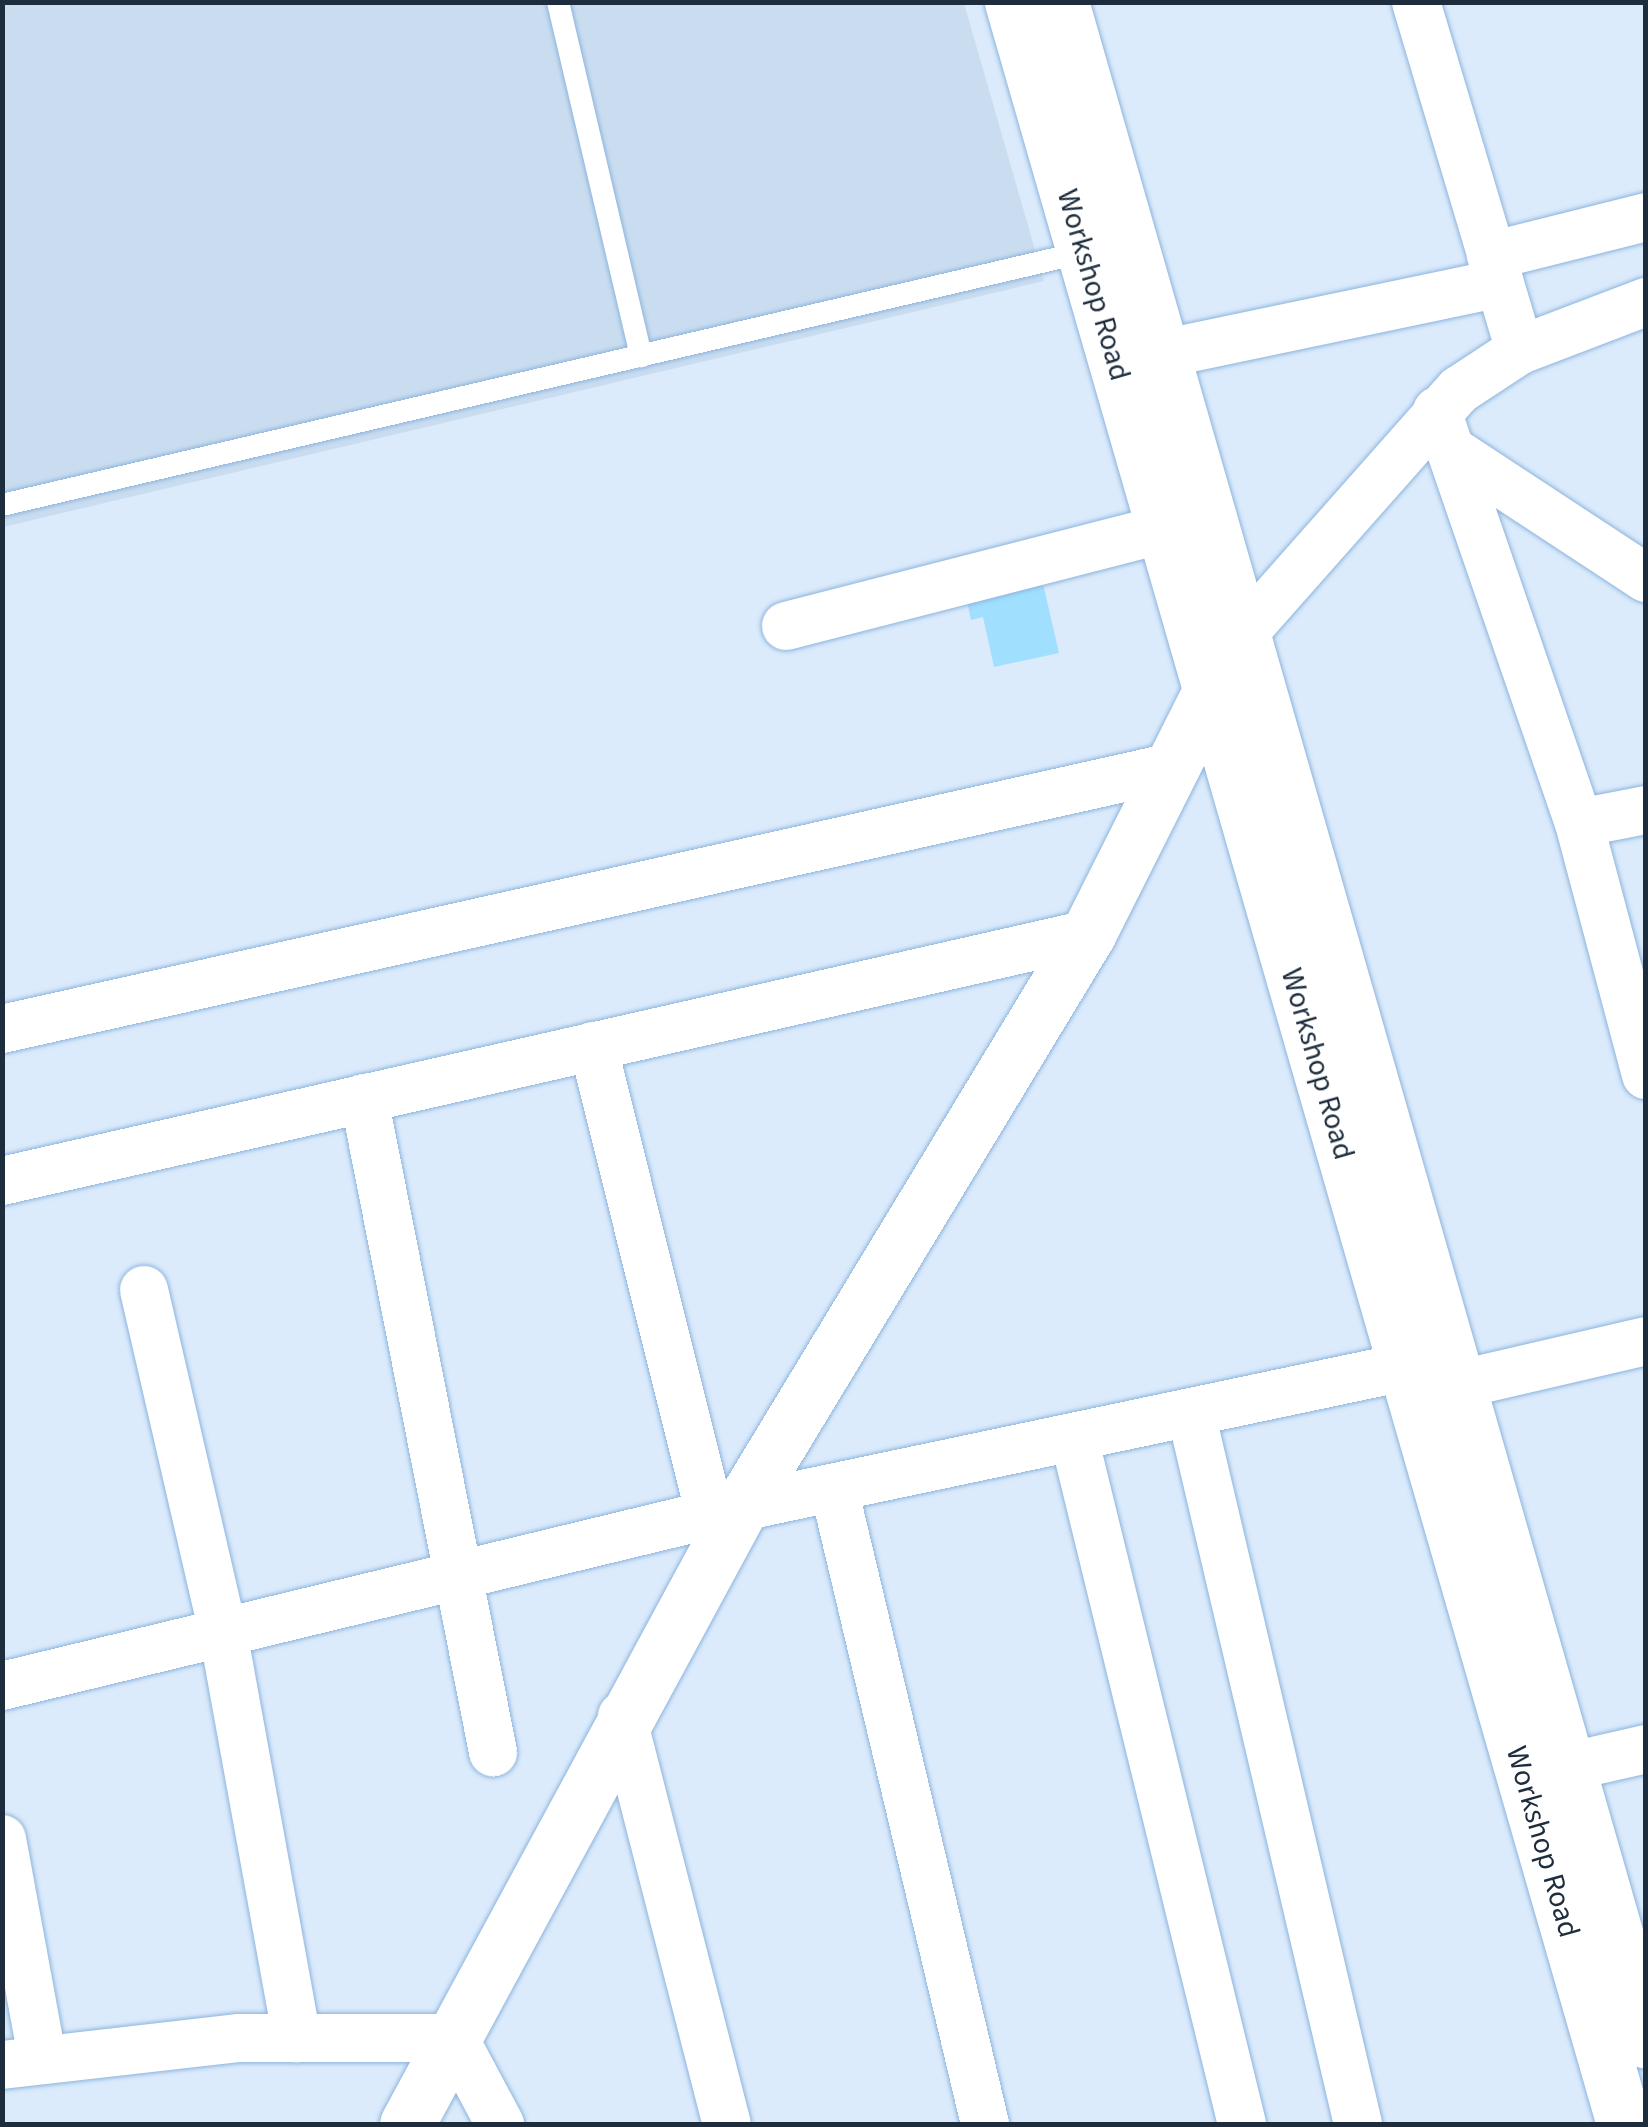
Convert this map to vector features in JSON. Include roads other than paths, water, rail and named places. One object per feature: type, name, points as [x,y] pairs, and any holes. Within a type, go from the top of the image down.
[{"type":"main road","name":"Workshop Road","points":[[1012,2],[1624,2124]]},
{"type":"main road","name":"Workshop Road","points":[[1060,2],[1646,2041]]},
{"type":"main road","points":[[406,2124],[622,1716],[725,1511],[1088,934],[1210,689],[1242,635]]},
{"type":"street","points":[[1416,2],[1520,350]]},
{"type":"street","points":[[1161,354],[1496,270],[1646,217]]},
{"type":"street","points":[[1242,635],[1446,432],[1520,350],[1646,302]]},
{"type":"street","points":[[1446,432],[1646,578]]},
{"type":"street","points":[[1446,432],[1579,823],[1646,1074]]},
{"type":"street","points":[[786,626],[1164,529]]},
{"type":"street","points":[[2,1029],[1172,767]]},
{"type":"street","points":[[1579,823],[1646,810]]},
{"type":"street","points":[[2,1181],[1088,934]]},
{"type":"street","points":[[593,1046],[725,1511]]},
{"type":"street","points":[[364,1098],[493,1752]]},
{"type":"street","points":[[144,1290],[223,1632],[297,2038]]},
{"type":"street","points":[[1457,1385],[1646,1342]]},
{"type":"street","points":[[2,1686],[725,1511],[1404,1367]]},
{"type":"street","points":[[1191,1412],[1358,2124]]},
{"type":"street","points":[[1074,1438],[1242,2124]]},
{"type":"street","points":[[834,1489],[985,2124]]},
{"type":"street","points":[[622,1716],[727,2124]]},
{"type":"street","points":[[1567,1768],[1646,1749]]},
{"type":"street","points":[[2,1839],[22,2061],[297,2038],[454,2038],[500,2124]]},
{"type":"lane","points":[[558,2],[641,356]]},
{"type":"lane","points":[[2,505],[1084,252]]}]
